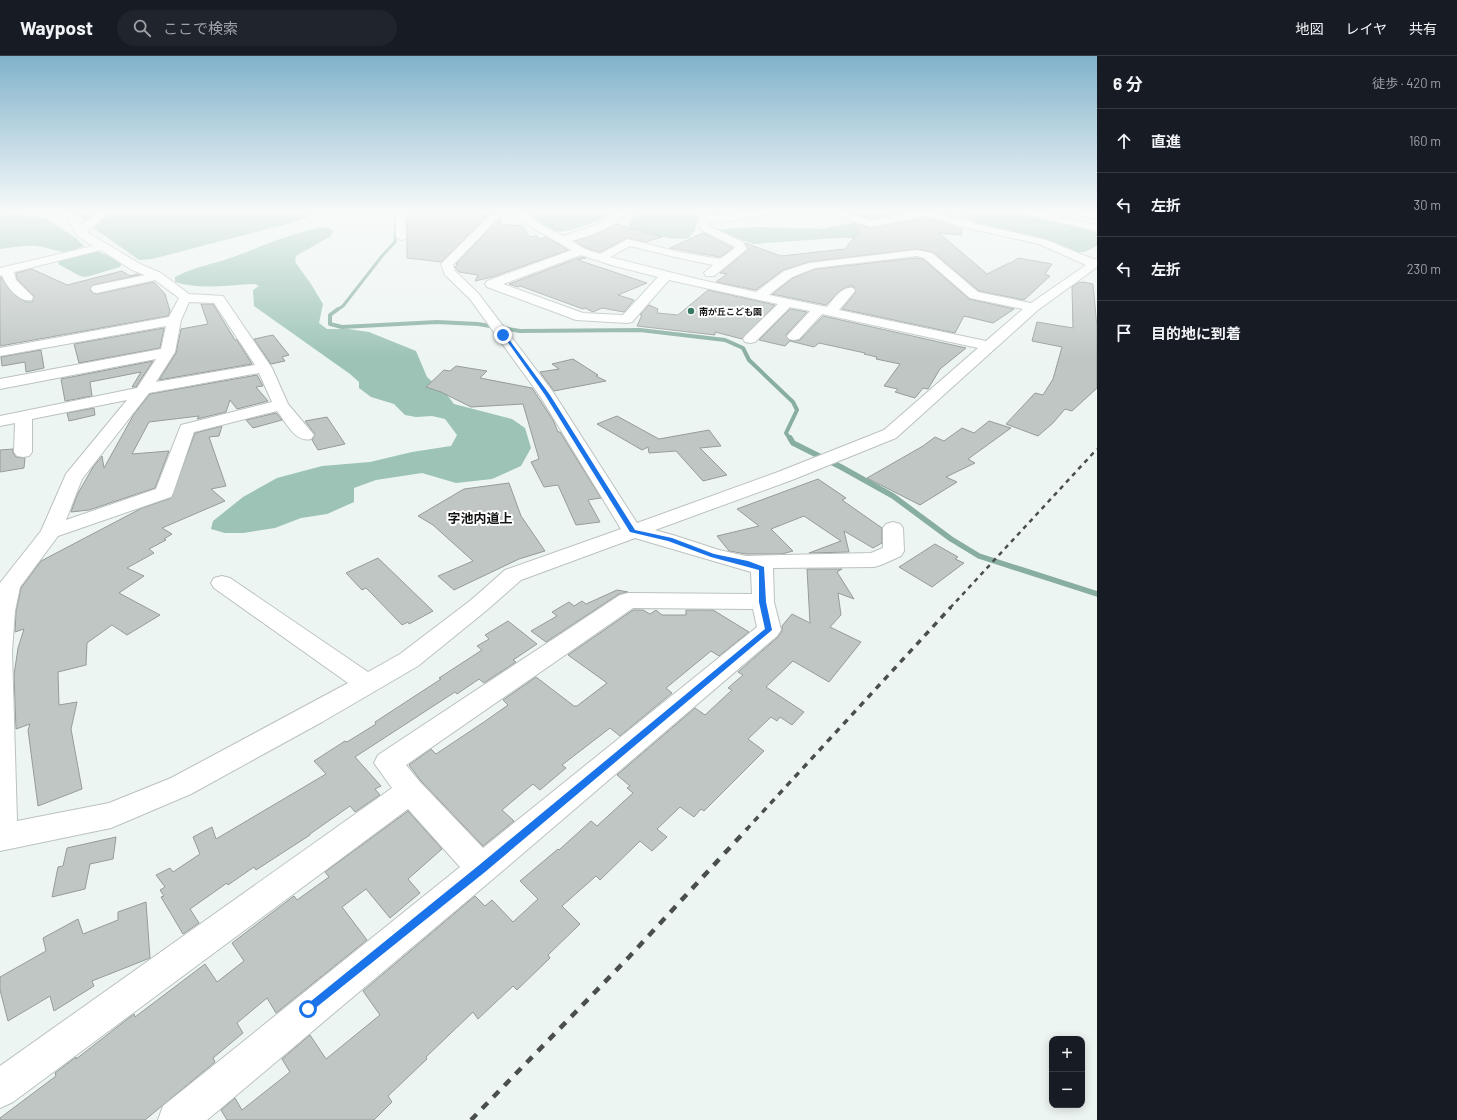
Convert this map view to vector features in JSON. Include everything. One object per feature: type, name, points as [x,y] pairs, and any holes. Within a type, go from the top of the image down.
[{"type":"main road","points":[[27,297],[11,282],[5,271],[46,261]]},
{"type":"main road","points":[[125,261],[157,276],[182,294],[184,298]]},
{"type":"main road","points":[[177,1120],[308,1009],[482,869],[769,630],[763,602],[762,568],[713,555],[669,540],[632,531],[547,395],[474,296],[449,272],[447,264],[450,261]]},
{"type":"main road","points":[[555,261],[491,284],[580,317],[627,319],[666,276]]},
{"type":"main road","points":[[607,261],[615,264],[786,303],[887,323],[989,346]]},
{"type":"main road","points":[[709,261],[722,263]]},
{"type":"main road","points":[[697,283],[725,261]]},
{"type":"main road","points":[[759,296],[788,274],[813,265],[851,261]]},
{"type":"main road","points":[[935,261],[974,295],[1033,307]]},
{"type":"main road","points":[[184,298],[174,320],[168,352],[143,391],[73,478],[51,532],[9,586],[4,611],[0,652],[2,838],[111,815],[181,786],[313,715],[409,660],[480,605],[513,575],[813,465],[890,434],[1033,307],[1096,263]]},
{"type":"main road","points":[[97,289],[157,276]]},
{"type":"main road","points":[[794,336],[849,291]]},
{"type":"main road","points":[[184,298],[218,299],[264,368],[281,405],[306,435]]},
{"type":"main road","points":[[750,339],[786,303]]},
{"type":"main road","points":[[0,352],[174,320]]},
{"type":"main road","points":[[0,384],[168,352]]},
{"type":"main road","points":[[0,421],[143,391],[264,368]]},
{"type":"main road","points":[[51,532],[164,493],[187,429],[281,405]]},
{"type":"main road","points":[[23,452],[24,416]]},
{"type":"main road","points":[[746,563],[874,560],[894,551],[893,528]]},
{"type":"main road","points":[[222,583],[367,684]]},
{"type":"main road","points":[[482,869],[410,791],[388,763],[628,600],[763,602]]},
{"type":"main road","points":[[0,1089],[410,791]]},
{"type":"green space","points":[[59,261],[117,261],[122,263],[120,267],[86,277],[80,276],[58,264]]},
{"type":"green space","points":[[222,261],[295,261],[323,304],[319,323],[327,329],[348,329],[369,332],[416,351],[427,377],[448,396],[454,404],[512,419],[525,428],[531,448],[521,466],[492,479],[456,483],[422,473],[376,480],[354,488],[354,502],[327,514],[301,518],[275,528],[243,533],[225,533],[211,529],[213,521],[243,497],[277,478],[322,466],[370,462],[412,452],[451,446],[457,435],[445,419],[432,416],[416,417],[405,415],[394,404],[371,397],[359,388],[359,382],[350,374],[254,306],[253,290],[259,286],[255,284],[195,286],[175,282],[175,277]]},
{"type":"building","points":[[459,261],[538,261],[492,277],[475,281],[478,275],[459,272],[455,267],[458,264],[456,264]]},
{"type":"building","points":[[571,261],[580,261],[647,283],[618,295],[634,300],[624,312],[602,308],[593,312],[520,286],[518,287],[509,284]]},
{"type":"building","points":[[735,261],[820,261],[809,262],[783,270],[756,290],[716,282],[727,274],[720,273]]},
{"type":"building","points":[[892,261],[925,261],[969,299],[1014,309],[993,323],[964,316],[955,333],[842,309],[856,292],[853,286],[849,286],[841,290],[826,305],[772,294],[793,278],[815,269]]},
{"type":"building","points":[[943,261],[971,261],[987,274],[1014,261],[1033,261],[1052,264],[1045,274],[1050,276],[1024,300],[979,291]]},
{"type":"building","points":[[32,269],[67,285],[122,271],[130,276],[137,274],[140,275],[93,285],[90,290],[97,294],[154,282],[165,294],[170,311],[168,316],[0,346],[0,277],[17,297],[27,302],[32,302],[34,296],[17,279],[16,273]]},
{"type":"building","points":[[1083,282],[1093,284],[1097,327],[1097,388],[1072,411],[1065,409],[1053,423],[1038,436],[1006,424],[1035,393],[1043,395],[1053,379],[1062,347],[1032,341],[1037,322],[1073,328],[1072,287]]},
{"type":"building","name":"南が丘こども園","points":[[708,290],[775,305],[742,339],[715,332],[715,335],[637,326],[642,315],[640,315],[649,305],[658,309],[657,313],[678,315]]},
{"type":"building","points":[[201,304],[213,304],[252,364],[159,380],[176,353],[181,329],[208,324]]},
{"type":"building","points":[[790,309],[807,312],[786,335],[789,340],[800,340],[823,316],[966,348],[940,369],[928,389],[923,388],[915,398],[895,392],[898,389],[884,386],[900,364],[876,359],[877,357],[864,354],[865,353],[819,343],[814,347],[790,341],[785,346],[759,340]]},
{"type":"building","points":[[164,328],[160,348],[79,363],[74,344]]},
{"type":"building","points":[[273,335],[289,355],[282,357],[285,361],[271,364],[254,339]]},
{"type":"building","points":[[41,350],[44,368],[26,372],[25,362],[2,366],[1,357]]},
{"type":"building","points":[[573,359],[598,375],[596,376],[606,381],[554,391],[540,372],[559,369],[552,364]]},
{"type":"building","points":[[153,361],[136,387],[132,387],[141,372],[90,382],[92,396],[65,401],[61,379]]},
{"type":"building","points":[[456,366],[487,371],[480,378],[532,388],[553,420],[558,432],[560,432],[601,498],[588,500],[600,522],[576,525],[558,485],[544,487],[531,462],[539,459],[523,404],[471,407],[441,392],[426,387],[444,370],[450,371]]},
{"type":"building","points":[[257,375],[263,386],[256,387],[268,401],[237,409],[230,400],[226,412],[197,419],[199,416],[149,422],[132,454],[169,451],[155,488],[89,510],[71,512],[77,495],[93,467],[102,456],[104,468],[134,414],[150,394]]},
{"type":"building","points":[[94,408],[95,415],[69,421],[67,413]]},
{"type":"building","points":[[276,413],[282,420],[253,428],[246,420]]},
{"type":"building","points":[[617,416],[659,439],[709,430],[721,446],[700,448],[727,475],[703,481],[676,451],[649,453],[648,447],[642,450],[597,424]]},
{"type":"building","points":[[327,417],[345,444],[318,450],[312,440],[315,434],[305,421]]},
{"type":"building","points":[[989,421],[1011,428],[968,459],[975,463],[946,477],[957,482],[920,505],[867,478],[923,446],[935,437],[944,441],[962,428],[974,433]]},
{"type":"building","points":[[222,426],[219,436],[209,437],[226,486],[211,489],[225,501],[162,528],[172,534],[164,539],[166,540],[149,549],[154,553],[127,568],[144,576],[119,593],[160,615],[127,635],[112,625],[87,643],[86,665],[58,672],[59,705],[77,702],[71,729],[82,789],[38,806],[28,730],[30,724],[16,729],[14,675],[18,648],[24,629],[15,632],[16,611],[21,588],[41,561],[142,508],[171,498],[195,433]]},
{"type":"building","points":[[13,449],[13,453],[16,457],[25,458],[24,468],[0,472],[0,450]]},
{"type":"building","points":[[818,479],[846,498],[842,500],[882,528],[882,543],[873,548],[844,531],[849,552],[809,553],[841,541],[804,516],[771,529],[793,551],[782,554],[746,554],[729,551],[717,536],[759,526],[737,509]]},
{"type":"building","points":[[509,483],[521,516],[545,551],[519,559],[454,590],[438,576],[473,561],[433,525],[418,516],[464,489]]},
{"type":"building","points":[[935,544],[958,557],[955,559],[964,563],[932,587],[899,567]]},
{"type":"building","points":[[378,558],[433,611],[409,624],[408,622],[402,625],[366,588],[362,590],[346,573]]},
{"type":"building","points":[[807,569],[842,569],[837,572],[854,599],[838,593],[841,615],[830,627],[861,642],[829,682],[793,661],[766,687],[804,712],[792,725],[780,717],[777,721],[771,717],[748,739],[764,751],[704,811],[701,809],[694,817],[680,807],[657,829],[667,837],[652,851],[640,841],[600,880],[596,876],[562,906],[580,924],[548,955],[550,958],[517,990],[513,986],[478,1019],[473,1012],[388,1096],[392,1102],[374,1120],[227,1120],[221,1110],[235,1098],[242,1110],[290,1072],[282,1059],[310,1035],[326,1059],[380,1015],[363,991],[475,896],[485,906],[492,900],[513,922],[538,899],[520,881],[558,849],[559,850],[591,821],[597,826],[633,793],[627,788],[630,786],[617,775],[695,708],[705,715],[732,690],[728,688],[743,675],[738,672],[778,637],[782,631],[782,626],[792,614],[810,623]]},
{"type":"building","points":[[617,590],[628,592],[619,594],[546,642],[531,631],[557,616],[552,612],[569,602],[574,606],[582,601],[586,604]]},
{"type":"building","points":[[633,610],[643,610],[650,614],[656,610],[662,615],[686,615],[686,610],[713,610],[749,632],[719,656],[711,651],[666,688],[672,693],[620,736],[610,728],[562,765],[566,768],[540,790],[533,784],[502,810],[514,821],[483,846],[421,781],[409,765],[431,749],[436,754],[484,722],[508,705],[503,700],[536,677],[574,706],[577,706],[607,683],[568,655]]},
{"type":"building","points":[[508,621],[537,644],[513,660],[516,662],[484,683],[479,679],[457,694],[455,692],[355,757],[381,786],[375,789],[380,795],[355,812],[350,806],[310,835],[256,870],[254,867],[228,885],[227,883],[190,909],[199,923],[183,934],[161,897],[164,896],[160,890],[165,887],[156,875],[170,868],[173,872],[200,854],[193,837],[212,827],[216,839],[326,774],[314,761],[345,741],[347,742],[376,724],[375,722],[482,650],[477,646],[489,639],[485,635]]},
{"type":"building","points":[[408,811],[442,849],[408,879],[420,893],[390,918],[366,889],[342,907],[367,940],[276,1013],[267,998],[237,1023],[243,1033],[213,1058],[215,1062],[145,1120],[0,1120],[0,1118],[56,1076],[55,1073],[76,1057],[76,1059],[134,1014],[135,1017],[205,964],[217,982],[244,961],[232,943],[294,896],[297,900],[329,877],[325,872]]},
{"type":"building","points":[[116,837],[113,859],[90,864],[85,889],[52,897],[58,867],[63,866],[67,848]]},
{"type":"building","points":[[146,902],[150,958],[92,981],[94,986],[54,1011],[50,996],[8,1021],[0,990],[0,977],[46,951],[43,938],[78,919],[83,934],[118,920],[118,912]]},
{"type":"waterway","points":[[337,310],[343,306],[378,261]]},
{"type":"waterway","points":[[338,309],[330,315],[330,324],[342,327],[437,322],[478,324],[520,331],[640,330],[725,340],[743,348],[749,360],[793,402],[797,410],[786,433],[790,439]]},
{"type":"waterway","points":[[790,438],[793,443],[841,467],[893,496],[951,539],[979,556],[1097,594]]},
{"type":"railway","points":[[950,608],[1097,449]]},
{"type":"railway","points":[[746,830],[951,607]]},
{"type":"railway","points":[[471,1120],[629,957],[747,829]]},
{"type":"place","name":"南が丘こども園","points":[[691,311]]},
{"type":"district","name":"字池内道上","points":[[480,518]]},
{"type":"route","points":[[308,1009],[482,869],[769,630],[763,602],[762,568],[713,555],[669,540],[632,531],[547,395],[503,335]]}]
